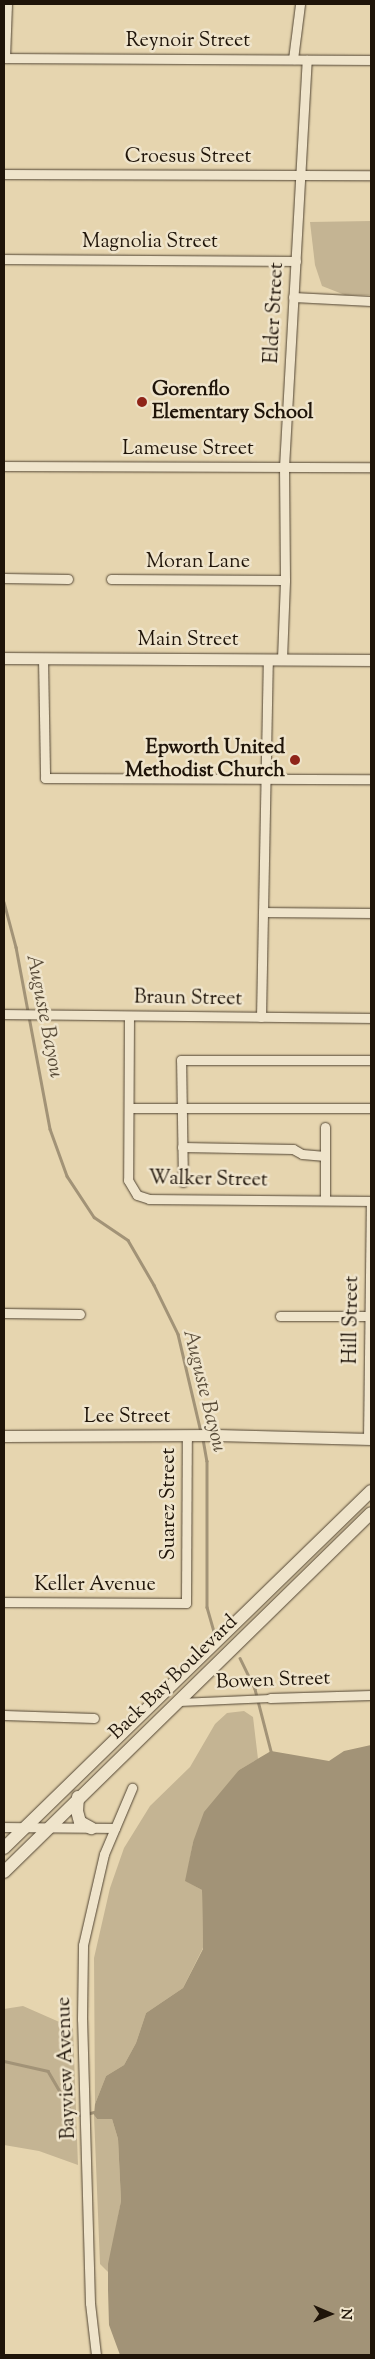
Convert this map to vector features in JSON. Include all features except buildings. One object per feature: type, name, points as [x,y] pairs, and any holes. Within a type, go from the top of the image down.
[{"type":"main road","name":"Back Bay Boulevard","points":[[4,1848],[371,1491]]},
{"type":"main road","name":"Back Bay Boulevard","points":[[4,1872],[78,1797],[371,1513]]},
{"type":"main road","points":[[78,1797],[77,1811],[80,1822],[91,1828]]},
{"type":"street","points":[[5,58],[7,4]]},
{"type":"street","points":[[294,59],[300,4]]},
{"type":"street","name":"Reynoir Street","points":[[5,58],[371,60]]},
{"type":"street","name":"Elder Street","points":[[282,659],[285,580],[284,466],[307,60]]},
{"type":"street","name":"Croesus Street","points":[[4,174],[371,175]]},
{"type":"street","name":"Magnolia Street","points":[[4,259],[296,261]]},
{"type":"street","points":[[293,297],[371,301]]},
{"type":"street","name":"Lameuse Street","points":[[4,466],[371,467]]},
{"type":"street","points":[[4,578],[68,579]]},
{"type":"street","name":"Moran Lane","points":[[111,579],[285,580]]},
{"type":"street","name":"Main Street","points":[[4,658],[371,660]]},
{"type":"street","points":[[43,658],[45,778],[371,780]]},
{"type":"street","points":[[261,1018],[268,659]]},
{"type":"street","points":[[262,912],[371,913]]},
{"type":"street","name":"Braun Street","points":[[4,1014],[371,1018]]},
{"type":"street","name":"Walker Street","points":[[129,1016],[128,1180],[131,1189],[142,1198],[371,1201]]},
{"type":"street","points":[[183,1182],[181,1060],[371,1060]]},
{"type":"street","points":[[129,1108],[371,1108]]},
{"type":"street","points":[[325,1127],[325,1200]]},
{"type":"street","points":[[182,1147],[293,1149],[302,1154],[325,1156]]},
{"type":"street","name":"Hill Street","points":[[370,1439],[371,1201]]},
{"type":"street","points":[[4,1312],[80,1314]]},
{"type":"street","points":[[280,1316],[371,1316]]},
{"type":"street","name":"Suarez Street","points":[[186,1603],[190,1435]]},
{"type":"street","name":"Lee Street","points":[[4,1436],[216,1435],[370,1439]]},
{"type":"street","name":"Keller Avenue","points":[[4,1602],[186,1603]]},
{"type":"street","name":"Bowen Street","points":[[176,1702],[371,1695]]},
{"type":"street","points":[[4,1715],[94,1718]]},
{"type":"street","name":"Bayview Avenue","points":[[96,2355],[90,2303],[83,1945],[95,1886],[115,1828],[132,1788]]},
{"type":"street","points":[[4,1827],[46,1829],[115,1828]]},
{"type":"shaded area","points":[[371,221],[371,295],[345,295],[322,286],[315,265],[310,222]]},
{"type":"shaded area","points":[[244,1711],[253,1717],[258,1759],[239,1770],[193,1842],[186,1881],[202,1890],[203,1948],[183,1988],[146,2013],[136,2043],[124,2065],[106,2076],[95,2104],[94,1958],[110,1888],[124,1848],[150,1806],[190,1767],[215,1724],[227,1713]]},
{"type":"shaded area","points":[[371,1745],[371,2355],[120,2355],[109,2325],[108,2290],[108,2264],[121,2201],[118,2139],[112,2119],[97,2119],[94,2115],[95,2104],[106,2076],[124,2065],[136,2043],[146,2013],[183,1988],[203,1949],[202,1890],[185,1881],[193,1842],[204,1812],[239,1770],[271,1751],[329,1761],[344,1751]]},
{"type":"shaded area","points":[[23,2006],[73,2028],[78,2165],[39,2151],[4,2145],[4,2009]]},
{"type":"shaded area","points":[[94,2115],[97,2119],[112,2119],[118,2139],[121,2201],[108,2272],[100,2264]]},
{"type":"waterway","name":"Auguste Bayou","points":[[4,902],[16,947],[50,1129],[67,1176],[94,1217],[128,1240],[154,1285],[178,1334],[201,1432]]},
{"type":"waterway","name":"Auguste Bayou","points":[[203,1439],[207,1461],[207,1607],[214,1631]]},
{"type":"waterway","name":"Auguste Bayou","points":[[240,1658],[255,1689],[271,1751]]},
{"type":"waterway","points":[[4,2061],[48,2071],[72,2112],[81,2115],[94,2112]]},
{"type":"place","name":"Gorenflo Elementary School","points":[[142,402]]},
{"type":"place","name":"Epworth United Methodist Church","points":[[295,760]]}]
